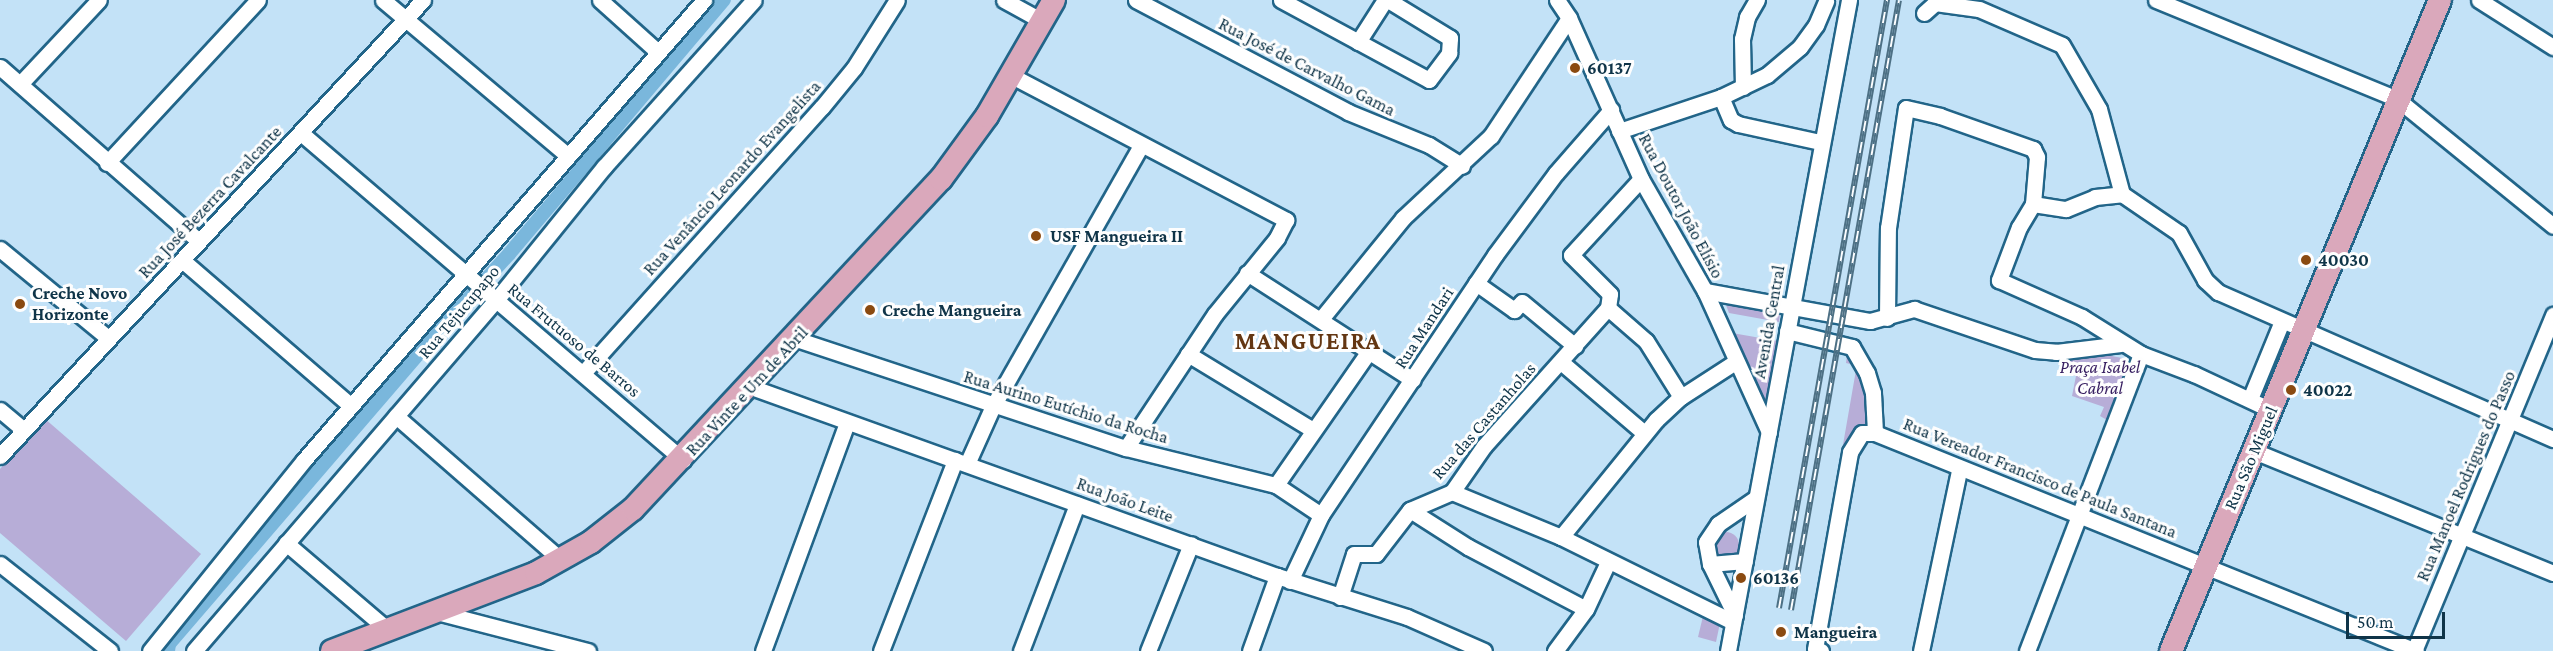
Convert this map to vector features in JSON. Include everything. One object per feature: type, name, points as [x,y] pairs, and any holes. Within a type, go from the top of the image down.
[{"type":"main road","name":"Rua Vinte e Um de Abril","points":[[332,651],[492,592],[561,560],[633,509],[683,460],[796,339],[941,179],[1012,76],[1054,0]]},
{"type":"main road","name":"Rua São Miguel","points":[[2171,651],[2397,99],[2440,0]]},
{"type":"street","points":[[20,84],[99,0]]},
{"type":"street","points":[[107,163],[258,0]]},
{"type":"street","points":[[383,0],[568,156]]},
{"type":"street","name":"Rua José Bezerra Cavalcante","points":[[0,456],[423,0]]},
{"type":"street","points":[[600,0],[658,52]]},
{"type":"street","name":"Rua Tejucupapo","points":[[150,651],[351,406],[468,277],[568,156],[704,0]]},
{"type":"street","name":"Rua Tejucupapo","points":[[194,651],[396,416],[493,297],[604,167],[754,0]]},
{"type":"street","name":"Rua Venâncio Leonardo Evangelista","points":[[584,372],[822,107],[854,68],[897,0]]},
{"type":"street","points":[[1005,0],[1042,21]]},
{"type":"street","name":"Rua José de Carvalho Gama","points":[[1136,0],[1348,112],[1430,145],[1462,166]]},
{"type":"street","points":[[1281,0],[1424,80],[1433,77],[1449,53],[1450,38],[1386,0],[1358,42]]},
{"type":"street","name":"Rua Doutor João Elísio","points":[[1557,0],[1569,18],[1641,179],[1705,291],[1735,362],[1769,432]]},
{"type":"street","points":[[1743,87],[1742,39],[1747,17],[1757,0]]},
{"type":"street","points":[[1619,131],[1721,97],[1743,87],[1784,63],[1800,47],[1816,25],[1824,0],[1848,3]]},
{"type":"street","points":[[2156,0],[2397,99],[2553,226]]},
{"type":"street","points":[[2479,0],[2553,47]]},
{"type":"street","name":"Avenida Central","points":[[1728,651],[1820,142],[1848,3]]},
{"type":"street","points":[[1924,13],[1935,3],[1979,9],[2062,45],[2099,109],[2122,194],[2179,233],[2211,287],[2282,321],[2511,417],[2553,439]]},
{"type":"street","points":[[1321,319],[1403,218],[1462,166],[1491,136],[1569,18]]},
{"type":"street","points":[[0,67],[107,163],[199,241]]},
{"type":"street","points":[[1012,76],[1141,145],[1282,215],[1286,220],[1282,232],[1247,273],[1188,354],[1126,448]]},
{"type":"street","points":[[1721,97],[1731,120],[1738,124],[1820,142]]},
{"type":"street","points":[[1887,318],[1888,228],[1906,108],[1940,116],[2033,149],[2037,157],[2033,204],[1999,274],[2004,284],[2075,314],[2121,344],[2141,354],[2271,410]]},
{"type":"street","name":"Rua Mandari","points":[[1250,651],[1284,579],[1321,515],[1476,283],[1556,173],[1611,110]]},
{"type":"street","name":"Rua Frutuoso de Barros","points":[[301,133],[468,277],[584,372],[683,460]]},
{"type":"street","points":[[881,651],[961,462],[1141,145]]},
{"type":"street","points":[[1641,179],[1586,236],[1570,258],[1610,294],[1609,306],[1646,341],[1681,397]]},
{"type":"street","points":[[2033,204],[2066,209],[2095,197],[2122,194]]},
{"type":"street","points":[[0,249],[108,338]]},
{"type":"street","points":[[182,260],[351,406]]},
{"type":"street","points":[[1247,273],[1413,380]]},
{"type":"street","points":[[1476,283],[1514,310],[1521,302],[1575,346]]},
{"type":"street","points":[[1705,291],[1854,319],[1887,318],[1905,309],[1923,311],[2035,350],[2056,352],[2121,344]]},
{"type":"street","name":"Rua das Castanholas","points":[[1340,597],[1354,554],[1376,554],[1410,510],[1452,492],[1484,446],[1609,306]]},
{"type":"street","name":"Rua Manoel Rodrigues do Passo","points":[[2415,651],[2553,315]]},
{"type":"street","name":"Rua São Miguel","points":[[2250,399],[2282,321]]},
{"type":"street","name":"Rua Vereador Francisco de Paula Santana","points":[[1786,331],[1852,347],[1867,373],[1873,393],[1875,433],[1959,470],[2205,565],[2415,651]]},
{"type":"street","name":"Rua Aurino Eutíchio da Rocha","points":[[796,339],[993,406],[1126,448],[1276,485],[1321,515]]},
{"type":"street","points":[[1276,485],[1369,351]]},
{"type":"street","points":[[1188,354],[1313,430]]},
{"type":"street","points":[[2027,651],[2141,354]]},
{"type":"street","points":[[1561,362],[1644,433]]},
{"type":"street","points":[[1561,537],[1644,433],[1681,397],[1735,362]]},
{"type":"street","name":"Rua João Leite","points":[[751,387],[1284,579],[1407,617],[1484,651]]},
{"type":"street","points":[[0,410],[24,430]]},
{"type":"street","points":[[396,416],[561,560]]},
{"type":"street","points":[[763,651],[848,423]]},
{"type":"street","points":[[1821,651],[1815,649],[1850,452],[1862,433],[1875,433]]},
{"type":"street","points":[[2254,451],[2463,534],[2553,573]]},
{"type":"street","points":[[1921,651],[1959,470]]},
{"type":"street","points":[[1452,492],[1561,537],[1608,562],[1734,618]]},
{"type":"street","points":[[1734,618],[1710,564],[1706,542],[1712,530],[1756,498]]},
{"type":"street","points":[[1021,651],[1077,504]]},
{"type":"street","points":[[1410,510],[1468,547],[1586,609]]},
{"type":"street","points":[[286,543],[388,630]]},
{"type":"street","points":[[1148,651],[1191,544]]},
{"type":"street","points":[[1710,564],[1745,561]]},
{"type":"street","points":[[1555,651],[1586,609],[1608,562]]},
{"type":"street","points":[[0,564],[110,651]]},
{"type":"street","points":[[492,592],[482,608],[494,627]]},
{"type":"street","points":[[436,612],[588,651]]},
{"type":"green space","points":[[1726,305],[1780,314],[1779,322],[1729,313]]},
{"type":"green space","points":[[1732,333],[1778,341],[1768,411],[1752,379]]},
{"type":"green space","points":[[1848,348],[1862,356],[1870,423],[1845,463],[1840,462],[1856,370],[1854,365],[1846,363]]},
{"type":"green space","name":"Praça Isabel Cabral","points":[[2107,355],[2122,358],[2127,367],[2107,420],[2100,416],[2104,407],[2072,396],[2076,376],[2061,372],[2064,361]]},
{"type":"green space","points":[[44,418],[201,554],[126,641],[0,533],[0,469]]},
{"type":"green space","points":[[1726,532],[1735,536],[1739,545],[1735,554],[1726,558],[1717,554],[1713,545],[1717,536]]},
{"type":"green space","points":[[1704,612],[1720,623],[1716,642],[1698,637]]},
{"type":"waterway","points":[[168,651],[169,644],[425,346],[509,254],[724,0]]},
{"type":"railway","points":[[1779,608],[1887,0]]},
{"type":"railway","points":[[1791,610],[1899,0]]},
{"type":"place","name":"60137","points":[[1575,68]]},
{"type":"place","name":"USF Mangueira II","points":[[1036,236]]},
{"type":"place","name":"40030","points":[[2306,260]]},
{"type":"place","name":"Creche Novo Horizonte","points":[[20,304]]},
{"type":"place","name":"Creche Mangueira","points":[[870,310]]},
{"type":"place","name":"40022","points":[[2291,390]]},
{"type":"place","name":"60136","points":[[1741,578]]},
{"type":"place","name":"Mangueira","points":[[1781,632]]},
{"type":"district","name":"MANGUEIRA","points":[[1308,341]]}]
